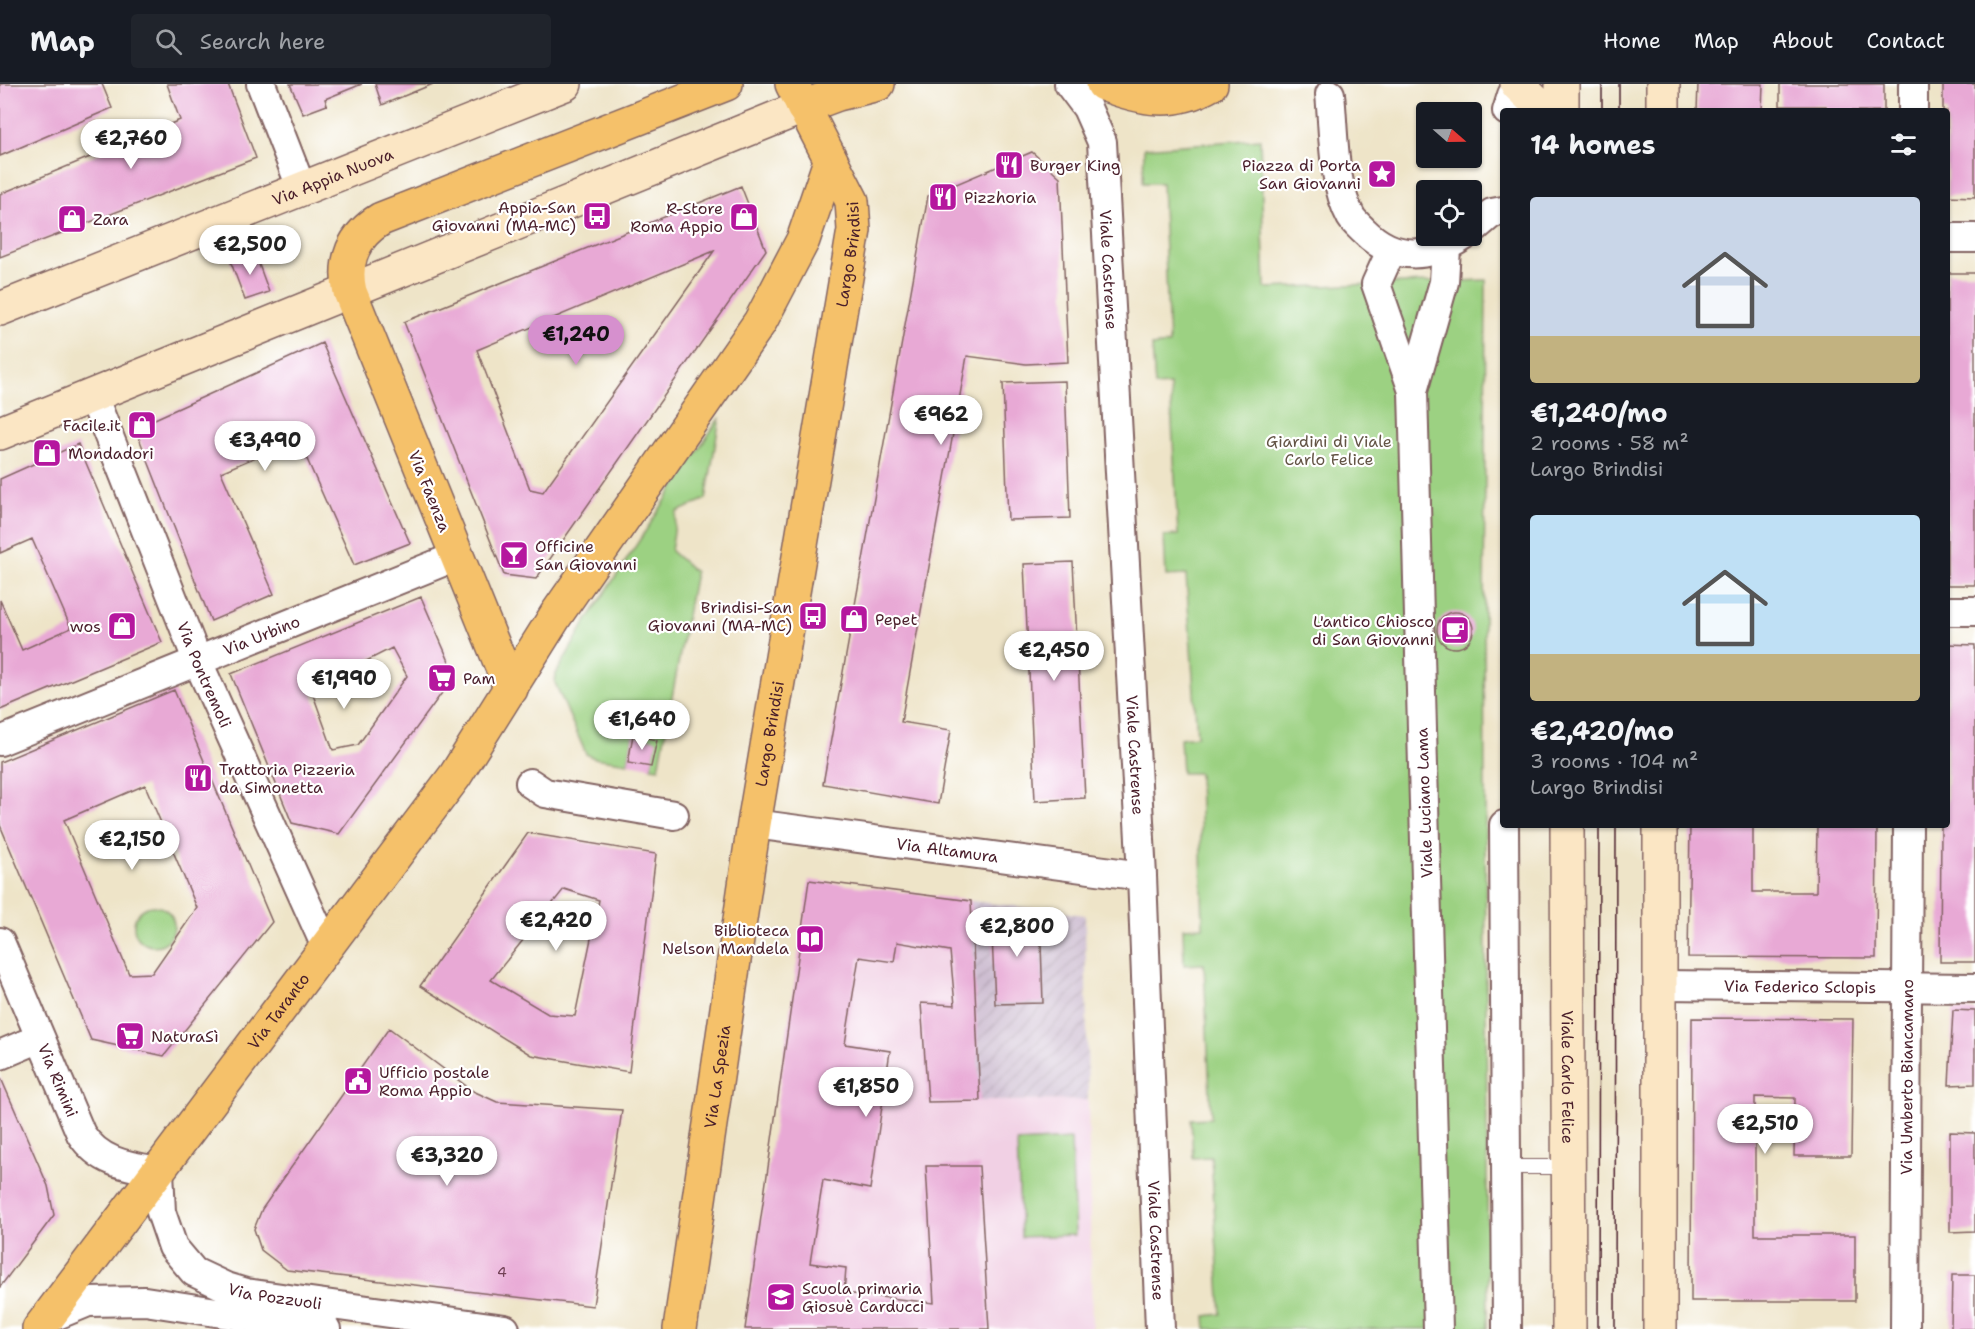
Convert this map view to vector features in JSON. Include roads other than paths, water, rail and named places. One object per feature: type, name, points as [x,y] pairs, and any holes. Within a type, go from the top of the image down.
[{"type":"main road","name":"Via Appia Nuova","points":[[0,309],[301,187],[565,84]]},
{"type":"main road","points":[[350,292],[346,271],[349,255],[362,233],[381,219],[726,84]]},
{"type":"main road","points":[[0,433],[350,292],[798,96],[838,94],[878,84]]},
{"type":"main road","points":[[1103,84],[1138,97],[1159,99],[1190,95],[1211,84]]},
{"type":"main road","points":[[1562,84],[1562,108]]},
{"type":"main road","points":[[1663,84],[1663,108]]},
{"type":"main road","points":[[798,96],[830,161]]},
{"type":"main road","points":[[1512,97],[1538,108]]},
{"type":"main road","name":"Largo Brindisi","points":[[511,689],[556,615],[760,322],[802,240],[830,161]]},
{"type":"main road","name":"Largo Brindisi","points":[[754,824],[854,230],[852,201],[830,161]]},
{"type":"main road","name":"Via Faenza","points":[[350,292],[511,689]]},
{"type":"main road","name":"Via Taranto","points":[[43,1324],[455,776],[511,689]]},
{"type":"main road","name":"Via La Spezia","points":[[680,1329],[754,824]]},
{"type":"main road","name":"Viale Carlo Felice","points":[[1567,828],[1569,1329]]},
{"type":"main road","points":[[1659,1329],[1660,828]]},
{"type":"street","points":[[261,84],[301,187]]},
{"type":"street","name":"Viale Castrense","points":[[1069,84],[1096,123],[1102,142],[1142,876],[1160,1329]]},
{"type":"street","points":[[1912,84],[1913,108]]},
{"type":"street","points":[[1330,94],[1340,183],[1352,218],[1372,239],[1391,251],[1416,255],[1443,246]]},
{"type":"street","points":[[1482,222],[1492,213],[1500,212]]},
{"type":"street","points":[[1950,238],[1975,238]]},
{"type":"street","name":"Viale Luciano Lama","points":[[1438,1329],[1413,391],[1454,246]]},
{"type":"street","points":[[1391,251],[1376,284],[1413,391]]},
{"type":"street","name":"Via Pontremoli","points":[[93,396],[198,662],[327,949]]},
{"type":"street","name":"Via Urbino","points":[[0,741],[457,556]]},
{"type":"street","points":[[1950,611],[1975,611]]},
{"type":"street","points":[[530,783],[545,793],[674,815]]},
{"type":"street","name":"Via Altamura","points":[[754,824],[1142,876]]},
{"type":"street","points":[[1504,828],[1507,1329]]},
{"type":"street","name":"Via Umberto Biancamano","points":[[1905,1329],[1908,828]]},
{"type":"street","name":"Via Rimini","points":[[0,942],[81,1134],[89,1146],[108,1160],[159,1171]]},
{"type":"street","name":"Via Federico Sclopis","points":[[1660,985],[1975,988]]},
{"type":"street","points":[[0,1054],[40,1038]]},
{"type":"street","name":"Via Pozzuoli","points":[[159,1171],[161,1212],[173,1247],[194,1272],[226,1287],[246,1293],[505,1329]]},
{"type":"street","name":"Via Pozzuoli","points":[[43,1324],[88,1302],[137,1301],[326,1329]]},
{"type":"lane","points":[[1506,1167],[1568,1167]]},
{"type":"tram line","points":[[1602,84],[1602,108]]},
{"type":"tram line","points":[[1619,84],[1619,108]]},
{"type":"tram line","points":[[1598,1329],[1599,828]]},
{"type":"tram line","points":[[1615,1329],[1616,828]]},
{"type":"place","name":"Burger King","points":[[1009,165]]},
{"type":"place","name":"Piazza di Porta San Giovanni","points":[[1382,174]]},
{"type":"place","name":"Pizzhoria","points":[[943,197]]},
{"type":"place","name":"Appia-San Giovanni (MA-MC)","points":[[597,216]]},
{"type":"place","name":"R-Store Roma Appio","points":[[744,217]]},
{"type":"place","name":"Zara","points":[[72,219]]},
{"type":"place","name":"Facile.it","points":[[142,425]]},
{"type":"place","name":"Mondadori","points":[[47,453]]},
{"type":"place","name":"Officine San Giovanni","points":[[514,555]]},
{"type":"place","name":"Brindisi-San Giovanni (MA-MC)","points":[[813,616]]},
{"type":"place","name":"Pepet","points":[[854,619]]},
{"type":"place","name":"wos","points":[[122,626]]},
{"type":"place","name":"L'antico Chiosco di San Giovanni","points":[[1455,630]]},
{"type":"place","name":"Pam","points":[[442,678]]},
{"type":"place","name":"Trattoria Pizzeria da Simonetta","points":[[198,778]]},
{"type":"place","name":"Biblioteca Nelson Mandela","points":[[810,939]]},
{"type":"place","name":"NaturaSì","points":[[130,1036]]},
{"type":"place","name":"Ufficio postale Roma Appio","points":[[358,1081]]},
{"type":"place","name":"Scuola primaria Giosuè Carducci","points":[[781,1297]]},
{"type":"park label","name":"Giardini di Viale Carlo Felice","points":[[1329,450]]}]
